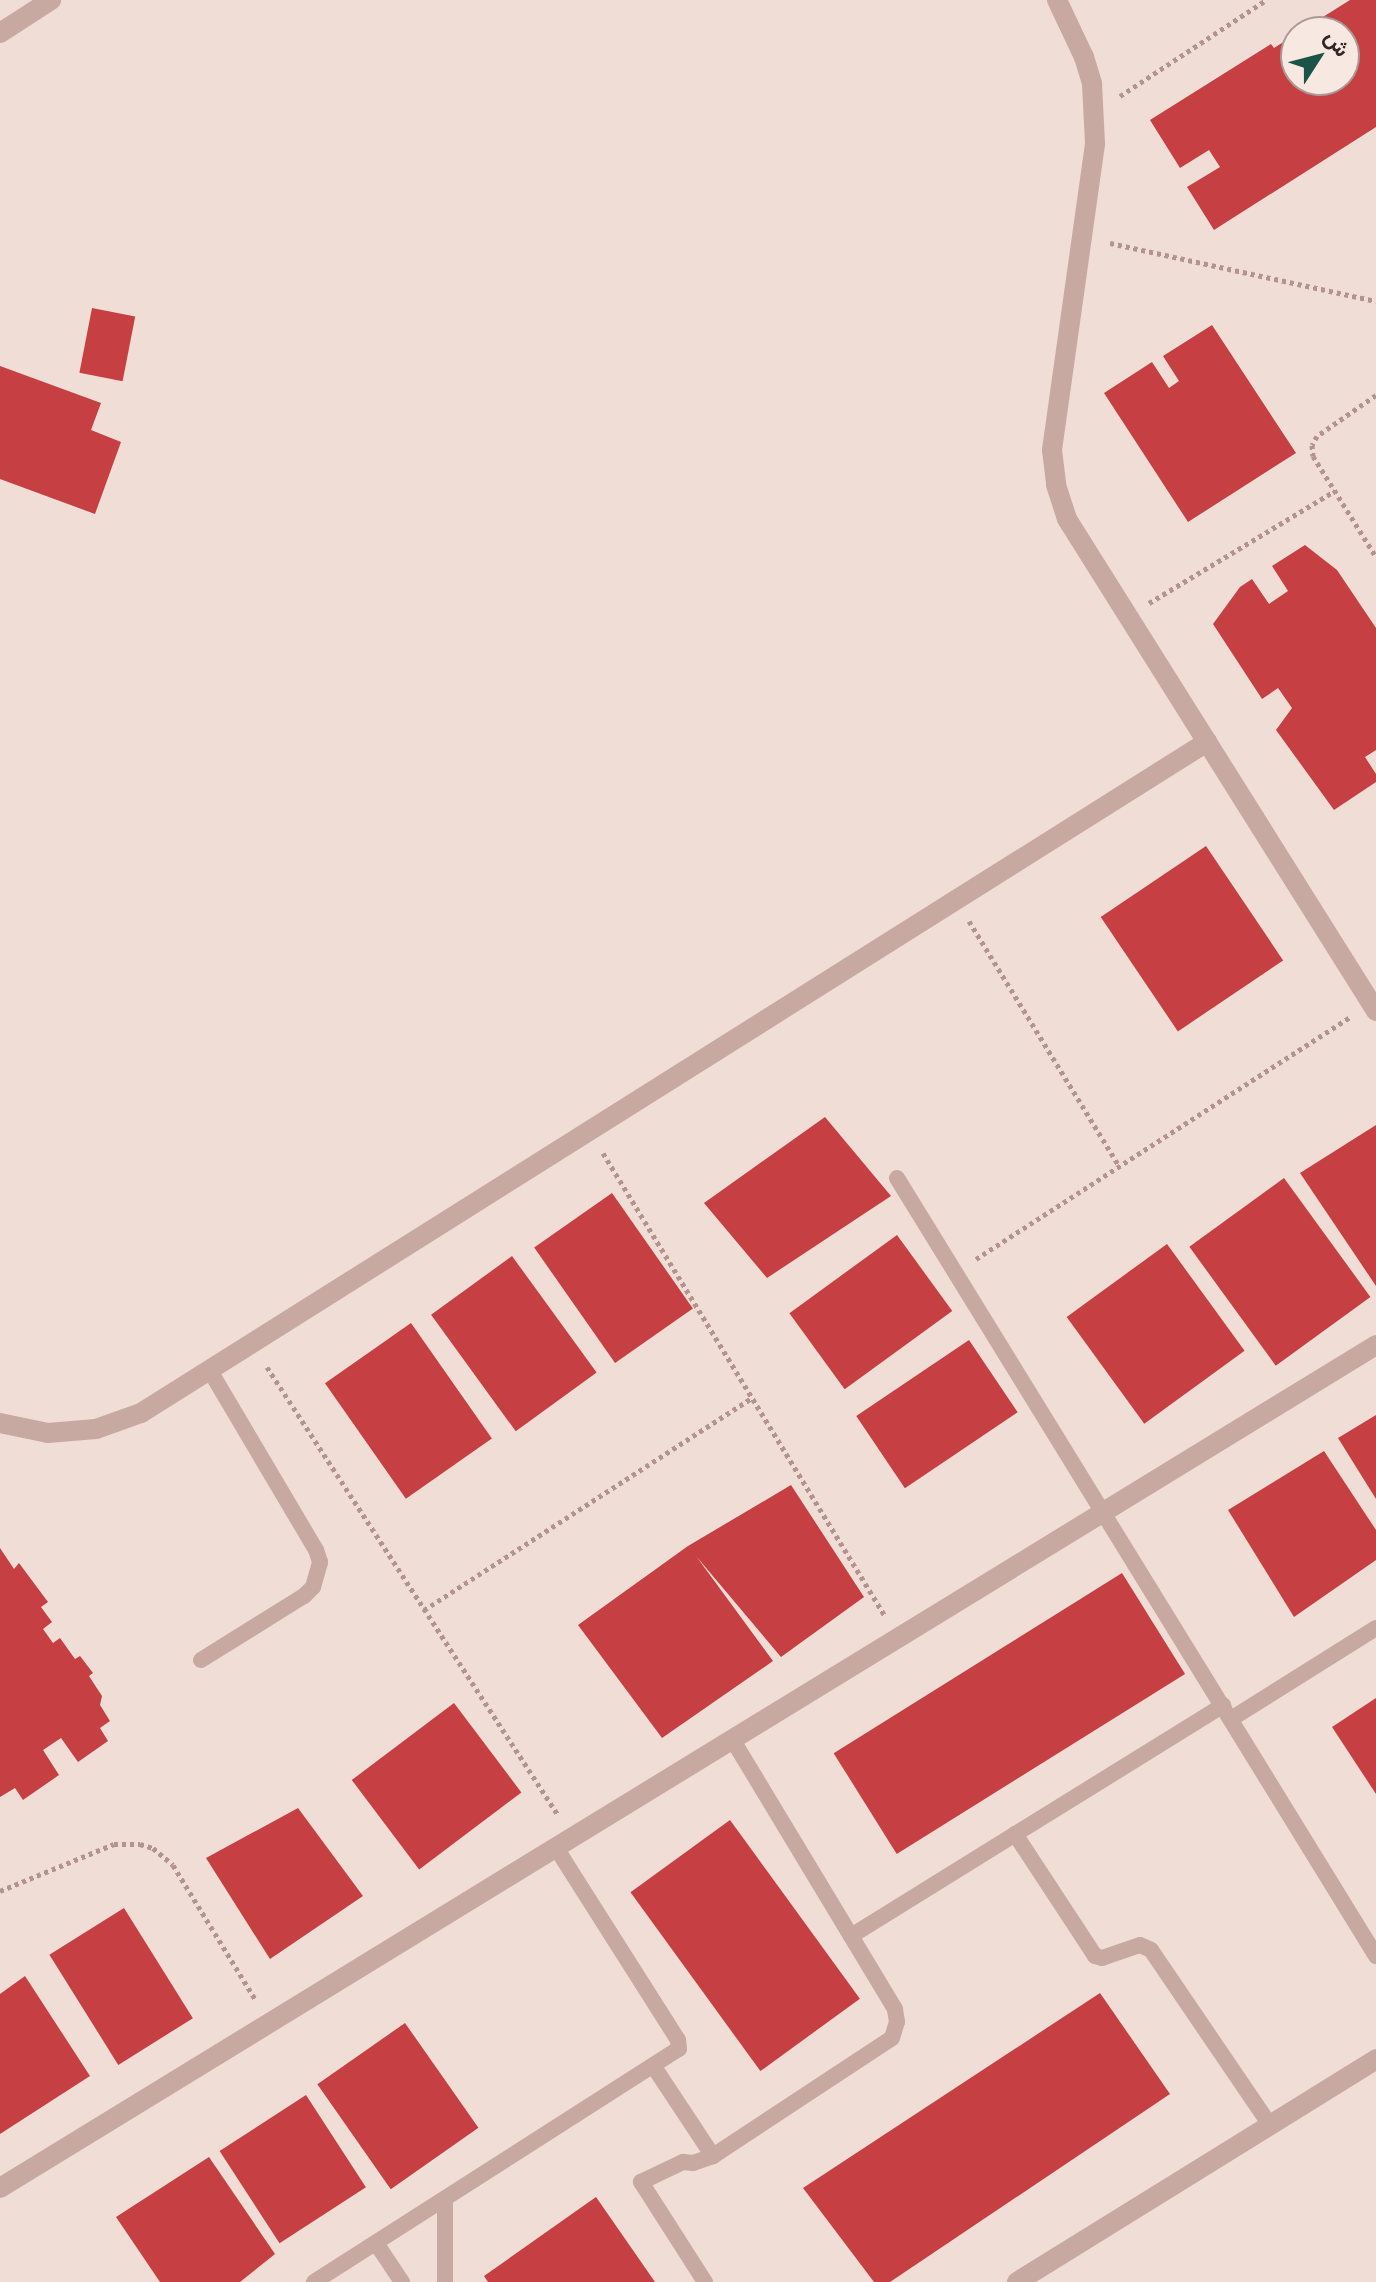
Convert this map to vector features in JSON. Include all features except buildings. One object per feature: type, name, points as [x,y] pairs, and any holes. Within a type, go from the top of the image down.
[{"type":"street","points":[[0,33],[51,0]]},
{"type":"street","points":[[1057,0],[1084,57],[1095,112],[1095,144],[1053,438],[1056,485],[1067,519],[1374,1007]]},
{"type":"street","points":[[0,1423],[48,1433],[96,1429],[141,1413],[1207,742]]},
{"type":"street","points":[[0,2188],[1376,1345]]},
{"type":"street","points":[[1017,2282],[1376,2059]]},
{"type":"lane","points":[[897,1178],[1376,1956]]},
{"type":"lane","points":[[201,1660],[304,1596],[313,1587],[320,1562],[316,1550],[209,1369]]},
{"type":"lane","points":[[851,1936],[1015,1834],[1376,1628]]},
{"type":"lane","points":[[705,2282],[641,2182],[683,2162],[693,2163],[713,2156],[892,2038],[897,2022],[895,2009],[732,1739]]},
{"type":"lane","points":[[1015,1834],[1095,1956],[1102,1958],[1140,1945],[1151,1950],[1270,2125]]},
{"type":"lane","points":[[314,2282],[679,2049],[678,2040],[564,1843]]},
{"type":"lane","points":[[654,2067],[713,2156]]},
{"type":"lane","points":[[445,2199],[445,2282]]},
{"type":"lane","points":[[376,2243],[402,2282]]},
{"type":"path","points":[[1095,112],[1266,0]]},
{"type":"path","points":[[1081,237],[1376,301]]},
{"type":"path","points":[[1376,395],[1317,436],[1312,445],[1313,456],[1376,557]]},
{"type":"path","points":[[1128,616],[1335,491]]},
{"type":"path","points":[[956,900],[1119,1166]]},
{"type":"path","points":[[955,1272],[1374,1007]]},
{"type":"path","points":[[590,1131],[898,1638]]},
{"type":"path","points":[[251,1343],[424,1610],[564,1843]]},
{"type":"path","points":[[424,1610],[752,1398]]},
{"type":"path","points":[[0,1891],[114,1844],[140,1844],[153,1848],[173,1865],[270,2023]]}]
